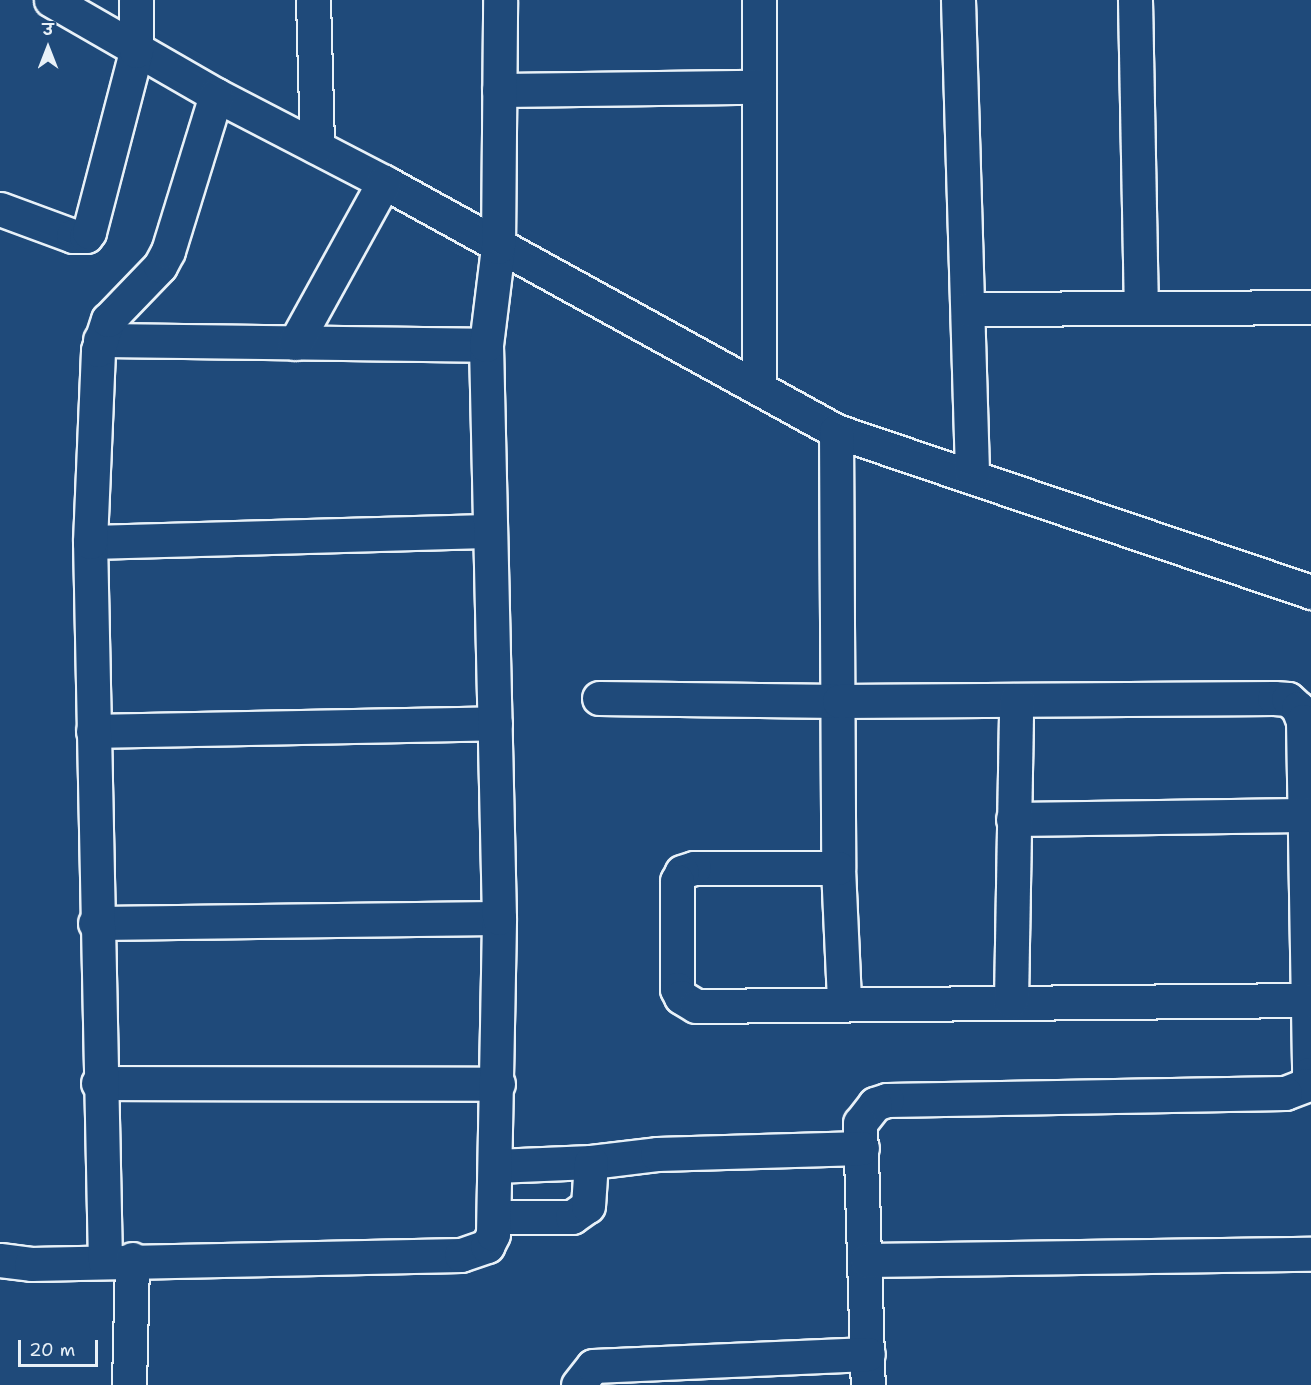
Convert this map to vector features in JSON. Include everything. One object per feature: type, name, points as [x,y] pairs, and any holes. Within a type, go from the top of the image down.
[{"type":"street","points":[[51,0],[216,95],[384,183],[836,431],[1311,592]]},
{"type":"street","points":[[0,209],[73,236],[86,236],[89,232],[136,51],[136,0]]},
{"type":"street","points":[[314,0],[317,147]]},
{"type":"street","points":[[0,1260],[32,1264],[461,1255],[487,1246],[493,1234],[498,1084],[499,918],[488,531],[486,345],[498,247],[500,0]]},
{"type":"street","points":[[759,0],[759,388]]},
{"type":"street","points":[[958,0],[972,477]]},
{"type":"street","points":[[1135,0],[1141,308]]},
{"type":"street","points":[[499,90],[759,87]]},
{"type":"street","points":[[129,1385],[98,1083],[90,542],[100,340],[108,320],[160,267],[168,250],[216,95]]},
{"type":"street","points":[[295,342],[384,183]]},
{"type":"street","points":[[968,309],[1311,307]]},
{"type":"street","points":[[100,340],[486,345]]},
{"type":"street","points":[[836,431],[838,868],[844,1002]]},
{"type":"street","points":[[90,542],[488,531]]},
{"type":"street","points":[[578,1385],[593,1366],[868,1369],[867,1260],[860,1123],[866,1111],[887,1100],[1298,1089],[1306,1085],[1309,1074],[1303,721],[1298,708],[1288,699],[839,701],[599,698]]},
{"type":"street","points":[[1011,1001],[1016,700]]},
{"type":"street","points":[[93,731],[495,723]]},
{"type":"street","points":[[1014,819],[1304,815]]},
{"type":"street","points":[[838,868],[694,868],[682,872],[677,881],[677,989],[696,1005],[1306,1000]]},
{"type":"street","points":[[95,923],[499,918]]},
{"type":"street","points":[[98,1083],[498,1084]]},
{"type":"street","points":[[495,1166],[591,1162],[657,1154],[862,1148]]},
{"type":"street","points":[[494,1217],[572,1217],[588,1206],[591,1162]]},
{"type":"street","points":[[867,1260],[1311,1254]]}]
